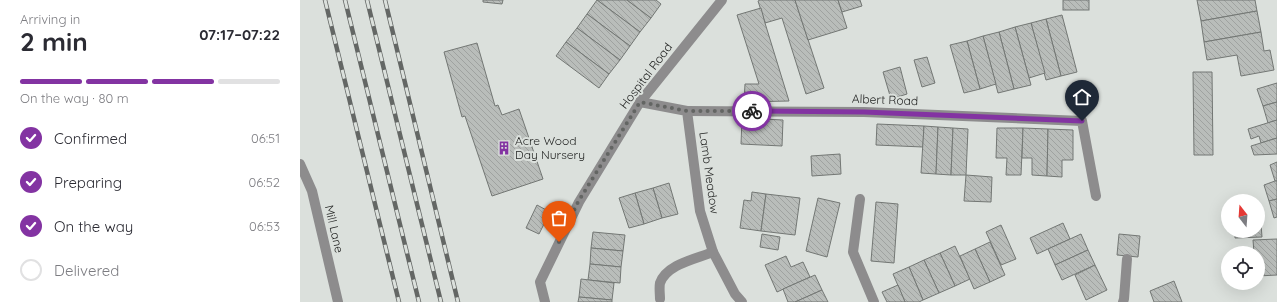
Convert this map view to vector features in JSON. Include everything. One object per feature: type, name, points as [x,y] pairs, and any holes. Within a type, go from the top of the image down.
[{"type":"street","name":"Hospital Road","points":[[545,302],[540,282],[578,202],[640,102],[722,0]]},
{"type":"street","points":[[640,102],[687,111]]},
{"type":"street","name":"Albert Road","points":[[687,111],[864,112],[1082,121],[1096,196]]},
{"type":"street","name":"Lamb Meadow","points":[[687,111],[700,211],[713,252],[735,294],[742,302]]},
{"type":"street","name":"Mill Lane","points":[[300,164],[312,191],[338,302]]},
{"type":"street","points":[[860,199],[852,252],[874,302]]},
{"type":"street","points":[[660,299],[660,284],[666,273],[678,266],[713,252]]},
{"type":"street","points":[[1123,302],[1127,259]]},
{"type":"building","points":[[483,0],[503,0],[502,4],[483,2]]},
{"type":"building","points":[[597,0],[627,0],[651,18],[640,32]]},
{"type":"building","points":[[597,0],[640,32],[630,46],[587,14]]},
{"type":"building","points":[[627,0],[656,0],[661,4],[651,18]]},
{"type":"building","points":[[795,0],[824,88],[806,94],[782,18],[765,23],[758,1]]},
{"type":"building","points":[[795,0],[838,0],[847,28],[808,40]]},
{"type":"building","points":[[838,0],[860,0],[862,6],[842,12]]},
{"type":"building","points":[[1063,0],[1089,0],[1089,10],[1063,10]]},
{"type":"building","points":[[1197,0],[1255,0],[1257,11],[1201,21]]},
{"type":"building","points":[[761,8],[789,101],[744,102],[745,84],[759,84],[737,15]]},
{"type":"building","points":[[1257,11],[1261,32],[1204,42],[1201,21]]},
{"type":"building","points":[[587,14],[630,46],[620,60],[577,28]]},
{"type":"building","points":[[1062,15],[1077,72],[1061,76],[1046,19]]},
{"type":"building","points":[[1046,19],[1061,76],[1046,80],[1031,23]]},
{"type":"building","points":[[1031,23],[1045,73],[1029,78],[1015,27]]},
{"type":"building","points":[[1015,27],[1031,85],[1014,89],[999,32]]},
{"type":"building","points":[[577,28],[620,60],[609,74],[566,42]]},
{"type":"building","points":[[999,32],[1014,89],[998,93],[983,36]]},
{"type":"building","points":[[1261,32],[1264,51],[1270,50],[1274,70],[1241,76],[1237,55],[1207,60],[1204,42]]},
{"type":"building","points":[[983,36],[996,84],[980,89],[967,41]]},
{"type":"building","points":[[967,41],[980,89],[964,93],[950,45]]},
{"type":"building","points":[[566,42],[609,74],[599,88],[556,56]]},
{"type":"building","name":"Acre Wood Day Nursery","points":[[477,43],[495,106],[498,105],[502,115],[519,109],[543,179],[492,196],[465,116],[462,117],[444,52]]},
{"type":"building","points":[[927,57],[935,83],[922,87],[914,60]]},
{"type":"building","points":[[900,67],[907,94],[891,99],[883,72]]},
{"type":"building","points":[[1193,72],[1212,72],[1213,155],[1194,155]]},
{"type":"building","points":[[1277,83],[1277,102],[1263,106],[1257,89]]},
{"type":"building","points":[[1277,102],[1277,120],[1268,123],[1263,106]]},
{"type":"building","points":[[742,118],[783,120],[782,146],[741,144]]},
{"type":"building","points":[[1277,120],[1277,138],[1261,143],[1259,136],[1251,139],[1248,129]]},
{"type":"building","points":[[877,124],[924,126],[923,147],[876,145]]},
{"type":"building","points":[[924,126],[938,127],[936,174],[921,173]]},
{"type":"building","points":[[938,127],[953,128],[951,175],[936,174]]},
{"type":"building","points":[[953,128],[968,129],[966,175],[951,175]]},
{"type":"building","points":[[997,128],[1023,128],[1021,175],[1006,175],[1007,158],[996,158]]},
{"type":"building","points":[[1023,128],[1048,129],[1047,176],[1032,175],[1032,158],[1022,158]]},
{"type":"building","points":[[1048,129],[1073,130],[1073,160],[1062,160],[1062,177],[1047,176]]},
{"type":"building","points":[[1277,138],[1277,154],[1254,155],[1251,146]]},
{"type":"building","points":[[840,154],[841,174],[812,176],[811,156]]},
{"type":"building","points":[[1277,162],[1277,181],[1275,181],[1270,165]]},
{"type":"building","points":[[966,175],[992,177],[991,202],[964,201]]},
{"type":"building","points":[[1277,181],[1277,199],[1269,201],[1264,185]]},
{"type":"building","points":[[669,183],[678,214],[662,218],[653,188]]},
{"type":"building","points":[[653,188],[662,218],[644,224],[635,193]]},
{"type":"building","points":[[752,192],[766,194],[761,231],[740,228],[744,200],[751,201]]},
{"type":"building","points":[[635,193],[644,224],[629,228],[619,198]]},
{"type":"building","points":[[766,194],[800,198],[795,235],[761,231]]},
{"type":"building","points":[[818,198],[840,203],[827,257],[806,251]]},
{"type":"building","points":[[1277,199],[1277,217],[1274,218],[1269,201]]},
{"type":"building","points":[[876,202],[898,204],[894,263],[871,261]]},
{"type":"building","points":[[537,205],[550,212],[539,234],[526,228]]},
{"type":"building","points":[[1063,223],[1070,239],[1037,254],[1030,238]]},
{"type":"building","points":[[1001,225],[1016,259],[1001,265],[986,232]]},
{"type":"building","points":[[593,232],[625,235],[623,251],[591,248]]},
{"type":"building","points":[[762,234],[780,237],[778,250],[760,247]]},
{"type":"building","points":[[1081,234],[1088,250],[1055,265],[1048,249]]},
{"type":"building","points":[[1119,234],[1140,236],[1138,257],[1117,255]]},
{"type":"building","points":[[1277,239],[1277,275],[1265,276],[1265,246],[1253,246],[1253,240]]},
{"type":"building","points":[[990,242],[1005,275],[990,282],[975,249]]},
{"type":"building","points":[[955,246],[970,279],[955,286],[940,253]]},
{"type":"building","points":[[591,248],[623,251],[621,267],[590,264]]},
{"type":"building","points":[[975,249],[990,282],[974,289],[960,256]]},
{"type":"building","points":[[1088,250],[1095,265],[1062,280],[1055,265]]},
{"type":"building","points":[[940,253],[955,286],[939,293],[924,260]]},
{"type":"building","points":[[786,256],[791,267],[803,262],[810,277],[777,292],[765,265]]},
{"type":"building","points":[[924,260],[939,293],[923,300],[909,267]]},
{"type":"building","points":[[590,264],[621,267],[620,283],[588,280]]},
{"type":"building","points":[[1095,265],[1107,290],[1086,300],[1075,275]]},
{"type":"building","points":[[909,267],[923,300],[919,302],[905,302],[893,274]]},
{"type":"building","points":[[815,275],[822,290],[795,302],[788,302],[783,289]]},
{"type":"building","points":[[581,279],[614,283],[612,300],[579,297]]},
{"type":"building","points":[[1174,281],[1182,302],[1154,302],[1150,291]]},
{"type":"building","points":[[898,285],[905,302],[887,302],[882,292]]},
{"type":"building","points":[[822,290],[828,302],[795,302]]},
{"type":"building","points":[[579,297],[612,300],[612,302],[578,302]]},
{"type":"railway","points":[[325,0],[399,302]]},
{"type":"railway","points":[[345,0],[419,302]]},
{"type":"railway","points":[[367,0],[441,302]]},
{"type":"railway","points":[[385,0],[458,302]]},
{"type":"way so far","points":[[559,242],[578,202],[640,102],[687,111],[752,111]]},
{"type":"place","name":"Acre Wood Day Nursery","points":[[504,148]]},
{"type":"route","points":[[752,111],[864,112],[1082,121]]}]
